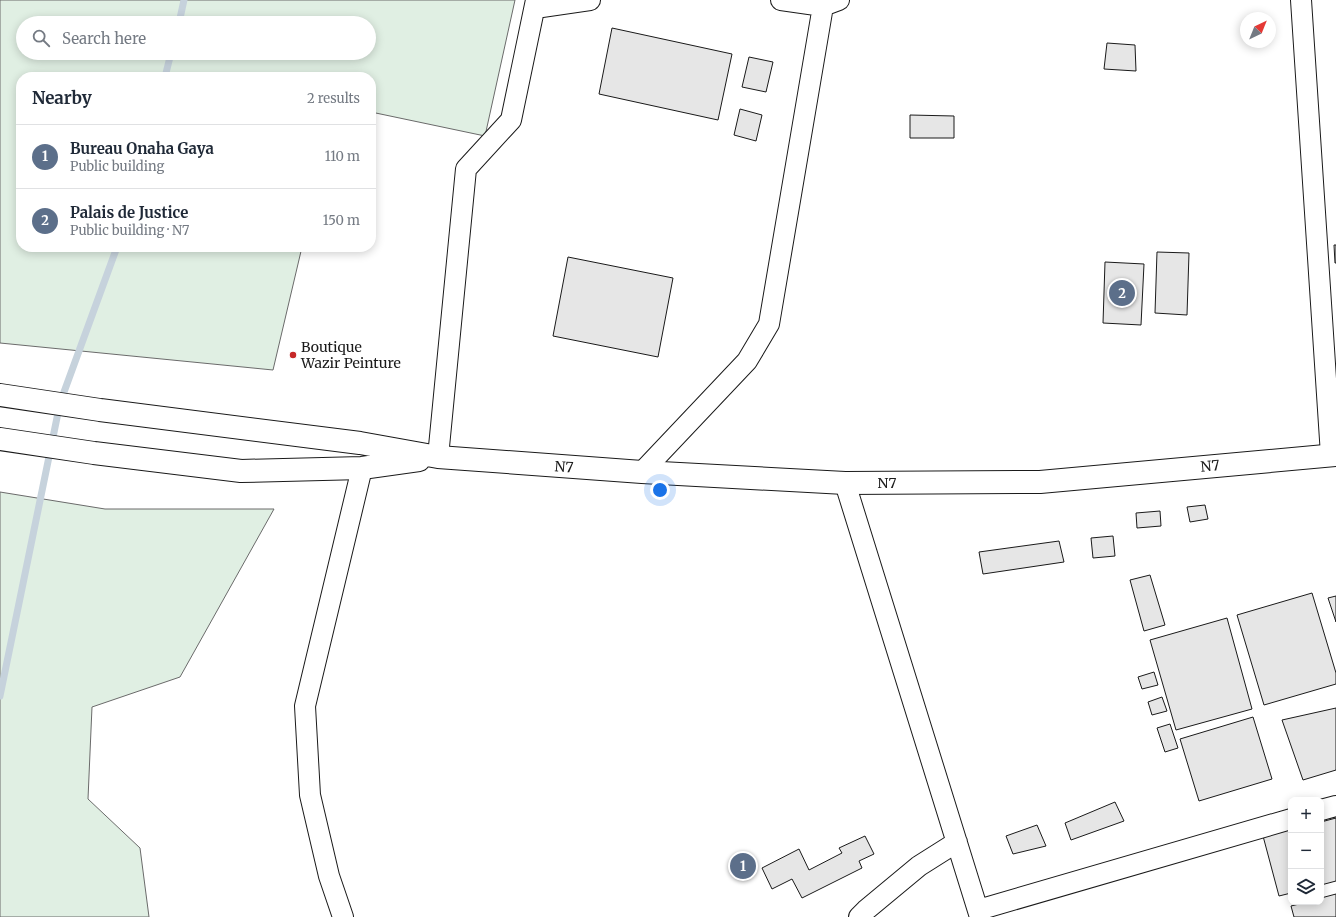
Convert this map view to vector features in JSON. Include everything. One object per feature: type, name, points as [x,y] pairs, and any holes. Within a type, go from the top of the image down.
[{"type":"main road","points":[[0,394],[100,410],[360,443],[438,457]]},
{"type":"main road","points":[[9,440],[94,453],[241,471],[362,468],[438,457]]},
{"type":"main road","name":"N7","points":[[438,457],[642,472],[846,483],[1040,482],[1334,455]]},
{"type":"street","points":[[438,457],[466,169],[511,120],[536,4],[590,0]]},
{"type":"street","points":[[642,472],[747,361],[769,324],[831,3],[781,0]]},
{"type":"street","points":[[1301,0],[1334,455]]},
{"type":"street","points":[[343,917],[329,876],[310,795],[305,706],[362,468]]},
{"type":"street","points":[[846,483],[979,914],[1288,820]]},
{"type":"street","points":[[1324,809],[1336,806]]},
{"type":"street","points":[[859,917],[919,866],[957,842]]},
{"type":"green space","points":[[0,0],[515,0],[485,136],[376,113],[376,72],[16,72],[16,252],[301,252],[273,370],[0,343]]},
{"type":"green space","points":[[0,492],[105,509],[274,509],[180,677],[92,707],[88,799],[140,848],[149,917],[0,917]]},
{"type":"building","points":[[612,28],[732,54],[718,120],[599,94]]},
{"type":"building","points":[[1107,43],[1135,45],[1136,71],[1104,69]]},
{"type":"building","points":[[749,57],[773,62],[766,92],[742,87]]},
{"type":"building","points":[[740,109],[762,115],[756,141],[734,135]]},
{"type":"building","points":[[910,115],[954,116],[954,138],[910,138]]},
{"type":"building","points":[[1334,245],[1336,245],[1336,263],[1335,263]]},
{"type":"building","points":[[1157,252],[1189,253],[1187,315],[1155,313]]},
{"type":"building","points":[[568,257],[673,278],[658,357],[553,336]]},
{"type":"building","points":[[1105,262],[1144,264],[1141,325],[1103,323]]},
{"type":"building","points":[[1205,505],[1208,519],[1190,522],[1187,507]]},
{"type":"building","points":[[1160,511],[1161,526],[1137,528],[1136,513]]},
{"type":"building","points":[[1113,536],[1115,556],[1093,558],[1091,538]]},
{"type":"building","points":[[1059,541],[1064,562],[983,574],[979,552]]},
{"type":"building","points":[[1150,575],[1165,625],[1144,631],[1130,580]]},
{"type":"building","points":[[1312,593],[1336,673],[1336,684],[1264,705],[1237,615]]},
{"type":"building","points":[[1336,596],[1336,622],[1328,598]]},
{"type":"building","points":[[1227,618],[1252,709],[1176,730],[1150,640]]},
{"type":"building","points":[[1154,672],[1158,685],[1142,689],[1138,677]]},
{"type":"building","points":[[1162,697],[1167,711],[1152,715],[1148,702]]},
{"type":"building","points":[[1336,708],[1336,770],[1303,780],[1282,720]]},
{"type":"building","points":[[1253,717],[1272,779],[1199,801],[1180,739]]},
{"type":"building","points":[[1170,724],[1178,748],[1165,752],[1157,728]]},
{"type":"building","points":[[1115,802],[1124,821],[1071,840],[1065,823]]},
{"type":"building","points":[[1336,818],[1336,881],[1324,884],[1324,833],[1324,821]]},
{"type":"building","points":[[1037,825],[1046,846],[1013,854],[1006,836]]},
{"type":"building","points":[[1288,830],[1288,894],[1279,896],[1263,836]]},
{"type":"building","points":[[865,836],[874,854],[859,861],[862,868],[802,898],[792,879],[772,889],[762,868],[799,849],[809,870],[842,853],[839,848]]},
{"type":"building","points":[[1336,894],[1336,917],[1294,917],[1291,906],[1324,905],[1324,897]]},
{"type":"waterway","points":[[181,16],[184,0]]},
{"type":"waterway","points":[[166,72],[169,60]]},
{"type":"waterway","points":[[0,696],[60,403],[115,252]]},
{"type":"place","name":"Palais de Justice","points":[[1122,293]]},
{"type":"place","name":"Boutique Wazir Peinture","points":[[293,355]]},
{"type":"place","name":"Bureau Onaha Gaya","points":[[743,866]]}]
